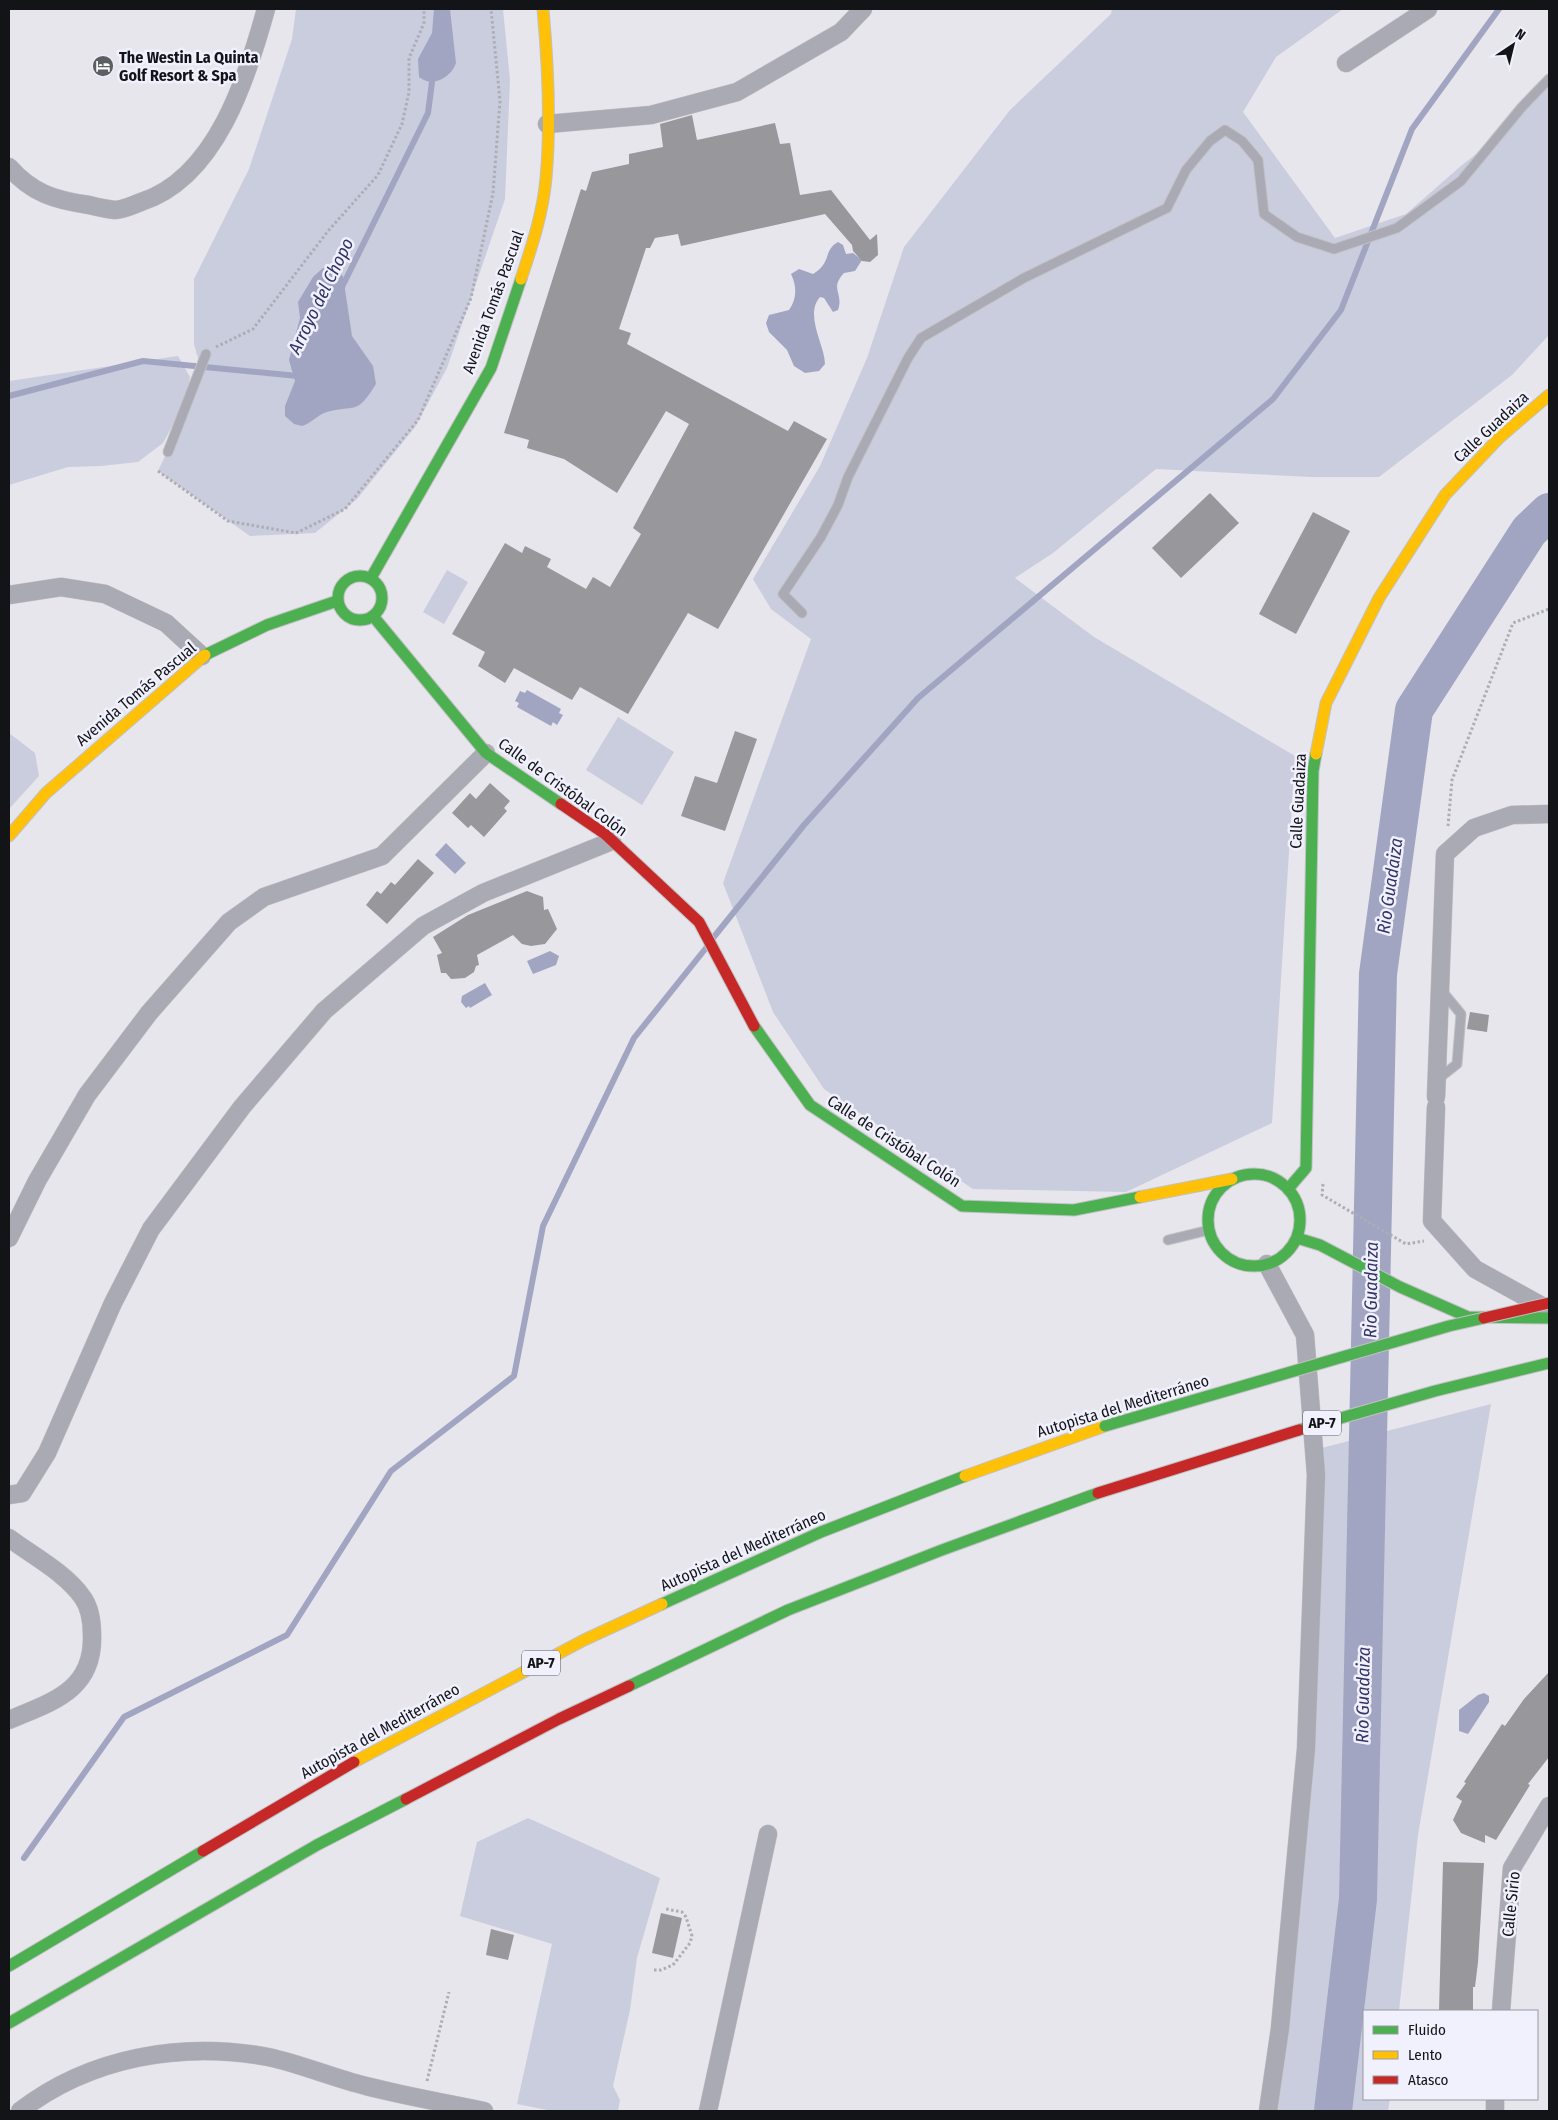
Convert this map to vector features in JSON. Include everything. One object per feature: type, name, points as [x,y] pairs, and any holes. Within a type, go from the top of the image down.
[{"type":"main road","name":"Avenida Tomás Pascual","points":[[371,578],[491,368],[537,229],[546,178],[548,67],[543,9]]},
{"type":"main road","name":"Calle Guadaiza","points":[[1288,1189],[1306,1168],[1313,771],[1326,703],[1379,598],[1445,495],[1499,438],[1549,395]]},
{"type":"main road","points":[[357,575],[371,578],[377,582],[382,596],[378,610],[367,619],[351,618],[345,615],[337,601],[337,594],[344,581],[357,575]]},
{"type":"main road","name":"Avenida Tomás Pascual","points":[[9,836],[46,793],[202,656],[267,625],[337,601]]},
{"type":"main road","name":"Calle de Cristóbal Colón","points":[[373,616],[486,753],[612,841],[699,922],[749,1018],[810,1105],[962,1206],[1074,1210],[1232,1179]]},
{"type":"main road","points":[[1246,1174],[1262,1174],[1276,1180],[1288,1189],[1295,1200],[1299,1212],[1297,1238],[1285,1254],[1267,1264],[1245,1264],[1225,1256],[1215,1244],[1209,1230],[1208,1215],[1212,1201],[1220,1188],[1232,1179],[1246,1174]]},
{"type":"main road","points":[[1297,1238],[1320,1244],[1400,1287],[1468,1317],[1549,1318]]},
{"type":"main road","name":"Autopista del Mediterráneo","points":[[9,1966],[340,1770],[584,1640],[821,1532],[963,1476],[1105,1426],[1449,1326],[1549,1303]]},
{"type":"main road","name":"AP-7","points":[[9,2023],[318,1845],[559,1719],[788,1610],[942,1550],[1098,1493],[1280,1434],[1485,1378],[1549,1363]]},
{"type":"street","points":[[9,167],[24,183],[62,201],[116,210],[161,196],[196,166],[222,124],[245,80],[266,9]]},
{"type":"street","points":[[547,124],[651,115],[737,92],[841,32],[863,9]]},
{"type":"street","points":[[1346,63],[1428,9]]},
{"type":"street","points":[[9,595],[61,587],[105,594],[166,623],[202,656]]},
{"type":"street","points":[[9,1238],[37,1181],[87,1095],[149,1014],[229,922],[264,897],[382,856],[486,753]]},
{"type":"street","points":[[1549,814],[1512,815],[1474,828],[1445,854],[1432,1221],[1475,1269],[1549,1310]]},
{"type":"street","points":[[9,1494],[22,1494],[46,1453],[113,1303],[151,1229],[242,1107],[324,1011],[423,926],[483,893],[612,841]]},
{"type":"street","points":[[1267,1264],[1305,1335],[1316,1475],[1306,1749],[1280,2028],[1268,2111]]},
{"type":"street","points":[[9,1538],[72,1585],[85,1600],[92,1622],[93,1644],[83,1677],[69,1692],[9,1720]]},
{"type":"street","name":"Calle Sirio","points":[[1501,2010],[1512,1868],[1549,1806]]},
{"type":"street","points":[[708,2111],[768,1834]]},
{"type":"street","points":[[20,2111],[63,2083],[117,2063],[166,2053],[213,2050],[268,2057],[364,2086],[484,2111]]},
{"type":"lane","points":[[802,614],[783,594],[821,537],[834,513],[848,477],[908,358],[921,338],[1024,278],[1167,208],[1186,170],[1210,141],[1225,130],[1242,140],[1258,160],[1264,214],[1296,237],[1334,249],[1397,228],[1461,181],[1522,107],[1549,79]]},
{"type":"lane","points":[[168,452],[206,354]]},
{"type":"lane","points":[[1168,1240],[1209,1230]]},
{"type":"path","points":[[206,354],[207,351],[254,329],[328,231],[378,174],[402,124],[409,92],[409,58],[424,23],[424,9]]},
{"type":"path","points":[[158,472],[228,521],[296,534],[345,509],[418,420],[471,298],[493,193],[500,101],[491,9]]},
{"type":"path","points":[[1445,854],[1452,780],[1513,623],[1549,609]]},
{"type":"path","points":[[1322,1195],[1406,1244]]},
{"type":"path","points":[[654,1970],[673,1965],[690,1943],[692,1936],[686,1917],[682,1912],[666,1908]]},
{"type":"path","points":[[423,2099],[449,1992]]},
{"type":"shaded area","points":[[296,9],[503,9],[510,80],[505,199],[447,368],[415,427],[357,499],[315,533],[250,536],[158,471],[203,376],[194,344],[194,279],[249,169],[292,39]]},
{"type":"shaded area","points":[[1112,9],[1343,9],[1276,57],[1243,112],[1335,238],[1406,214],[1462,165],[1510,128],[1549,82],[1549,335],[1512,375],[1379,477],[1311,477],[1156,469],[1053,553],[1015,578],[1094,637],[1295,756],[1272,1123],[1126,1192],[973,1189],[824,1089],[773,1012],[723,883],[811,639],[771,609],[753,579],[820,466],[867,358],[904,247],[1010,110],[1111,14]]},
{"type":"shaded area","points":[[178,356],[190,377],[186,401],[163,443],[138,462],[68,467],[9,485],[9,381]]},
{"type":"shaded area","points":[[447,570],[468,582],[444,624],[423,612]]},
{"type":"shaded area","points":[[618,717],[674,752],[642,805],[586,770]]},
{"type":"shaded area","points":[[9,733],[35,753],[39,776],[9,809]]},
{"type":"shaded area","points":[[1491,1404],[1418,1835],[1399,2010],[1363,2010],[1363,2100],[1390,2100],[1388,2111],[1268,2111],[1306,1749],[1314,1450]]},
{"type":"shaded area","points":[[528,1818],[660,1878],[637,1958],[630,2010],[613,2086],[620,2100],[618,2111],[552,2111],[517,2104],[552,1944],[460,1916],[477,1842]]},
{"type":"water","points":[[434,9],[450,9],[456,63],[446,77],[430,82],[419,77],[418,59],[432,33]]},
{"type":"water","points":[[838,242],[843,245],[846,254],[853,253],[862,260],[855,271],[844,273],[840,278],[837,287],[838,310],[833,312],[824,298],[820,297],[816,304],[814,312],[816,330],[825,364],[819,371],[805,373],[794,366],[787,350],[769,332],[766,323],[769,315],[789,310],[792,306],[795,292],[791,274],[799,269],[813,274],[819,270],[830,249]]},
{"type":"water","points":[[323,268],[334,268],[343,276],[352,336],[373,366],[376,384],[360,405],[327,412],[302,426],[294,424],[285,416],[285,406],[295,381],[289,360],[300,318],[298,302],[313,277]]},
{"type":"water","points":[[527,690],[561,709],[559,713],[563,715],[557,725],[553,722],[551,726],[517,707],[519,703],[515,701],[520,691],[525,693]]},
{"type":"water","points":[[446,843],[466,863],[455,874],[435,855]]},
{"type":"water","points":[[550,951],[559,956],[556,965],[533,974],[527,961]]},
{"type":"water","points":[[485,983],[492,995],[470,1008],[469,1006],[466,1008],[461,1002],[462,996]]},
{"type":"water","points":[[1484,1693],[1489,1696],[1489,1702],[1468,1734],[1459,1731],[1459,1710],[1478,1695]]},
{"type":"building","points":[[692,115],[697,140],[775,123],[780,144],[790,143],[800,195],[831,190],[870,240],[877,234],[878,255],[870,262],[862,261],[853,251],[852,245],[825,214],[681,246],[678,234],[655,238],[650,248],[646,248],[619,329],[631,333],[627,344],[788,431],[794,421],[827,439],[718,629],[688,613],[628,714],[580,687],[572,700],[514,668],[505,683],[478,666],[485,652],[452,634],[505,543],[522,553],[525,546],[551,559],[547,567],[586,589],[593,577],[610,587],[641,534],[633,528],[689,424],[666,411],[617,493],[564,459],[527,448],[529,440],[504,433],[581,189],[586,191],[592,172],[629,164],[629,154],[663,147],[660,124]]},
{"type":"building","points":[[1210,493],[1239,523],[1181,578],[1152,548]]},
{"type":"building","points":[[1313,512],[1350,531],[1296,634],[1259,614]]},
{"type":"building","points":[[735,731],[757,739],[725,831],[681,816],[695,776],[717,783]]},
{"type":"building","points":[[490,783],[510,801],[504,808],[507,811],[484,837],[471,825],[468,828],[452,813],[470,793],[476,799]]},
{"type":"building","points":[[418,859],[434,873],[387,924],[366,905],[377,891],[381,894],[391,882],[395,885]]},
{"type":"building","points":[[527,891],[543,897],[544,910],[548,909],[557,929],[545,944],[531,946],[522,944],[513,935],[477,955],[479,965],[476,966],[474,972],[465,978],[451,979],[446,973],[441,973],[437,955],[442,953],[433,937],[468,915]]},
{"type":"building","points":[[1470,1012],[1489,1015],[1487,1032],[1467,1029]]},
{"type":"building","points":[[1549,1672],[1549,1757],[1528,1784],[1530,1785],[1496,1840],[1485,1835],[1485,1843],[1461,1833],[1453,1820],[1462,1801],[1456,1797],[1466,1783],[1464,1782],[1502,1724],[1505,1726],[1524,1699]]},
{"type":"building","points":[[1443,1862],[1484,1863],[1478,1962],[1475,1987],[1473,1987],[1473,2010],[1439,2010]]},
{"type":"building","points":[[661,1913],[682,1918],[673,1958],[652,1953]]},
{"type":"building","points":[[491,1929],[514,1935],[508,1960],[486,1955]]},
{"type":"waterway","points":[[713,938],[804,825],[918,698],[1273,399],[1341,310],[1412,129],[1499,9]]},
{"type":"waterway","name":"Arroyo del Chopo","points":[[341,289],[428,113],[433,74]]},
{"type":"waterway","name":"Arroyo del Chopo","points":[[9,396],[143,361],[298,376],[299,374]]},
{"type":"waterway","name":"Rio Guadaiza","points":[[1333,2111],[1358,1899],[1378,974],[1414,710],[1529,531],[1549,512]]},
{"type":"waterway","points":[[24,1858],[124,1717],[287,1635],[391,1471],[514,1376],[543,1226],[634,1038],[706,948]]},
{"type":"traffic: fast","points":[[371,578],[491,368],[521,279]]},
{"type":"traffic: fast","points":[[364,576],[376,582],[381,589],[382,598],[381,607],[376,614],[369,619],[356,620],[348,617],[341,610],[338,594],[341,586],[348,579],[364,576]]},
{"type":"traffic: fast","points":[[205,655],[267,625],[337,601]]},
{"type":"traffic: fast","points":[[373,616],[486,753],[561,804]]},
{"type":"traffic: fast","points":[[1288,1189],[1306,1168],[1313,771],[1316,754]]},
{"type":"traffic: fast","points":[[754,1026],[810,1105],[962,1206],[1074,1210],[1140,1197]]},
{"type":"traffic: fast","points":[[1254,1174],[1272,1178],[1286,1188],[1296,1202],[1300,1220],[1296,1238],[1286,1252],[1272,1262],[1254,1266],[1236,1262],[1222,1252],[1212,1238],[1208,1220],[1212,1202],[1222,1188],[1236,1178],[1254,1174]]},
{"type":"traffic: fast","points":[[1297,1238],[1320,1245],[1400,1287],[1468,1317],[1549,1318]]},
{"type":"traffic: fast","points":[[1105,1426],[1449,1326],[1484,1318]]},
{"type":"traffic: fast","points":[[1299,1430],[1435,1391],[1549,1363]]},
{"type":"traffic: fast","points":[[662,1604],[821,1532],[965,1476]]},
{"type":"traffic: fast","points":[[629,1686],[788,1610],[942,1550],[1098,1493]]},
{"type":"traffic: fast","points":[[9,2023],[317,1845],[406,1799]]},
{"type":"traffic: fast","points":[[9,1966],[203,1851]]},
{"type":"traffic: slow","points":[[521,279],[540,217],[545,191],[548,94],[543,9]]},
{"type":"traffic: slow","points":[[1316,754],[1326,703],[1379,598],[1445,495],[1499,438],[1549,395]]},
{"type":"traffic: slow","points":[[9,836],[46,793],[205,655]]},
{"type":"traffic: slow","points":[[1140,1197],[1232,1179]]},
{"type":"traffic: slow","points":[[965,1476],[1105,1426]]},
{"type":"traffic: slow","points":[[354,1762],[584,1640],[662,1604]]},
{"type":"traffic: jam","points":[[561,804],[605,834],[699,922],[754,1026]]},
{"type":"traffic: jam","points":[[1484,1318],[1549,1303]]},
{"type":"traffic: jam","points":[[1098,1493],[1299,1430]]},
{"type":"traffic: jam","points":[[406,1799],[559,1719],[629,1686]]},
{"type":"traffic: jam","points":[[203,1851],[354,1762]]},
{"type":"place","name":"The Westin La Quinta Golf Resort & Spa","points":[[103,66]]}]
